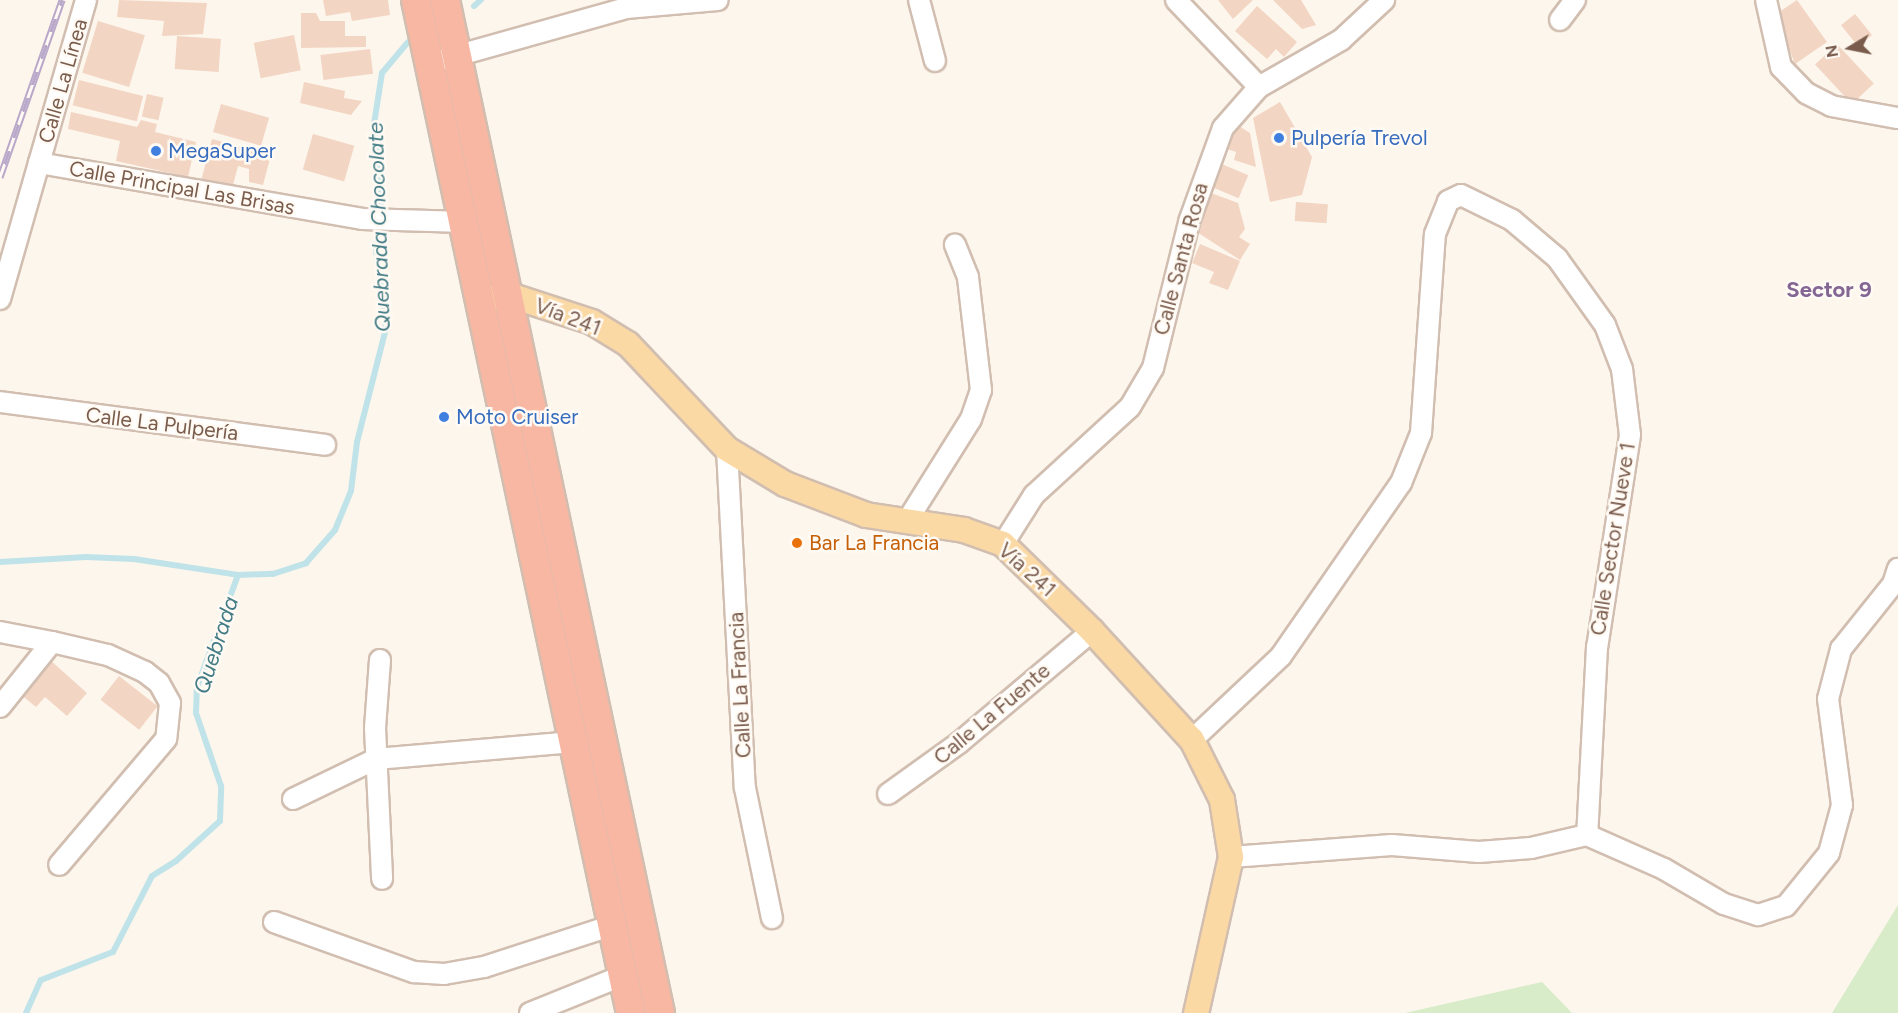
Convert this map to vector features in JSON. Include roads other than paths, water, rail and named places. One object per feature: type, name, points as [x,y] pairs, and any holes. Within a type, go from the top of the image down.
[{"type":"highway","points":[[416,0],[465,222],[496,298],[660,1013]]},
{"type":"highway","points":[[445,0],[459,55],[496,298],[573,742],[628,1001]]},
{"type":"main road","name":"Vía 241","points":[[496,298],[591,322],[627,344],[727,449],[785,484],[866,515],[964,530],[1003,544],[1092,631],[1192,741],[1222,800],[1231,857],[1196,1013]]},
{"type":"street","name":"Calle La Línea","points":[[39,163],[86,0]]},
{"type":"street","points":[[431,62],[626,8],[718,0]]},
{"type":"street","points":[[919,0],[935,61]]},
{"type":"street","points":[[1176,0],[1259,87]]},
{"type":"street","name":"Calle Santa Rosa","points":[[1003,544],[1034,495],[1130,407],[1153,368],[1189,222],[1210,157],[1223,128],[1259,87],[1341,40],[1384,0]]},
{"type":"street","points":[[1560,20],[1575,0]]},
{"type":"street","points":[[1766,0],[1781,67],[1806,93],[1831,106],[1898,118]]},
{"type":"street","name":"Calle Principal Las Brisas","points":[[0,299],[39,163],[362,219],[398,222],[465,222]]},
{"type":"street","name":"Calle Sector Nueve 1","points":[[1192,741],[1281,656],[1401,483],[1422,434],[1435,234],[1448,201],[1461,195],[1512,220],[1557,258],[1605,325],[1622,369],[1630,435],[1597,647],[1587,835]]},
{"type":"street","points":[[907,521],[971,419],[981,390],[968,277],[955,244]]},
{"type":"street","name":"Calle La Pulpería","points":[[0,402],[325,445]]},
{"type":"street","name":"Calle La Francia","points":[[727,449],[745,788],[772,918]]},
{"type":"street","points":[[1231,857],[1392,845],[1479,852],[1531,848],[1587,835],[1664,868],[1724,904],[1758,915],[1786,906],[1829,853],[1842,804],[1828,699],[1841,649],[1893,584],[1898,569]]},
{"type":"street","name":"Calle La Fuente","points":[[888,794],[959,743],[1092,631]]},
{"type":"street","points":[[0,632],[108,655],[145,672],[159,683],[170,703],[166,739],[59,865]]},
{"type":"street","points":[[0,707],[52,642]]},
{"type":"street","points":[[380,660],[376,759],[382,879]]},
{"type":"street","points":[[293,799],[376,759],[573,742]]},
{"type":"street","points":[[274,922],[414,972],[444,975],[484,968],[613,925]]},
{"type":"street","points":[[530,1013],[628,1001]]},
{"type":"waterway","name":"Quebrada Chocolate","points":[[474,6],[481,0]]},
{"type":"waterway","name":"Quebrada Chocolate","points":[[0,562],[86,557],[134,559],[238,575],[273,574],[306,563],[335,530],[351,491],[357,442],[386,328],[376,250],[382,184],[374,124],[382,73],[408,42]]},
{"type":"waterway","name":"Quebrada","points":[[26,1013],[41,980],[113,952],[152,876],[176,861],[220,821],[221,786],[196,713],[197,687],[238,575]]},
{"type":"railway","points":[[0,177],[62,0]]},
{"type":"place","name":"Pulpería Trevol","points":[[1279,138]]},
{"type":"place","name":"MegaSuper","points":[[156,151]]},
{"type":"place","name":"Moto Cruiser","points":[[444,417]]},
{"type":"place","name":"Bar La Francia","points":[[797,543]]},
{"type":"district","name":"Sector 9","points":[[1829,290]]}]
